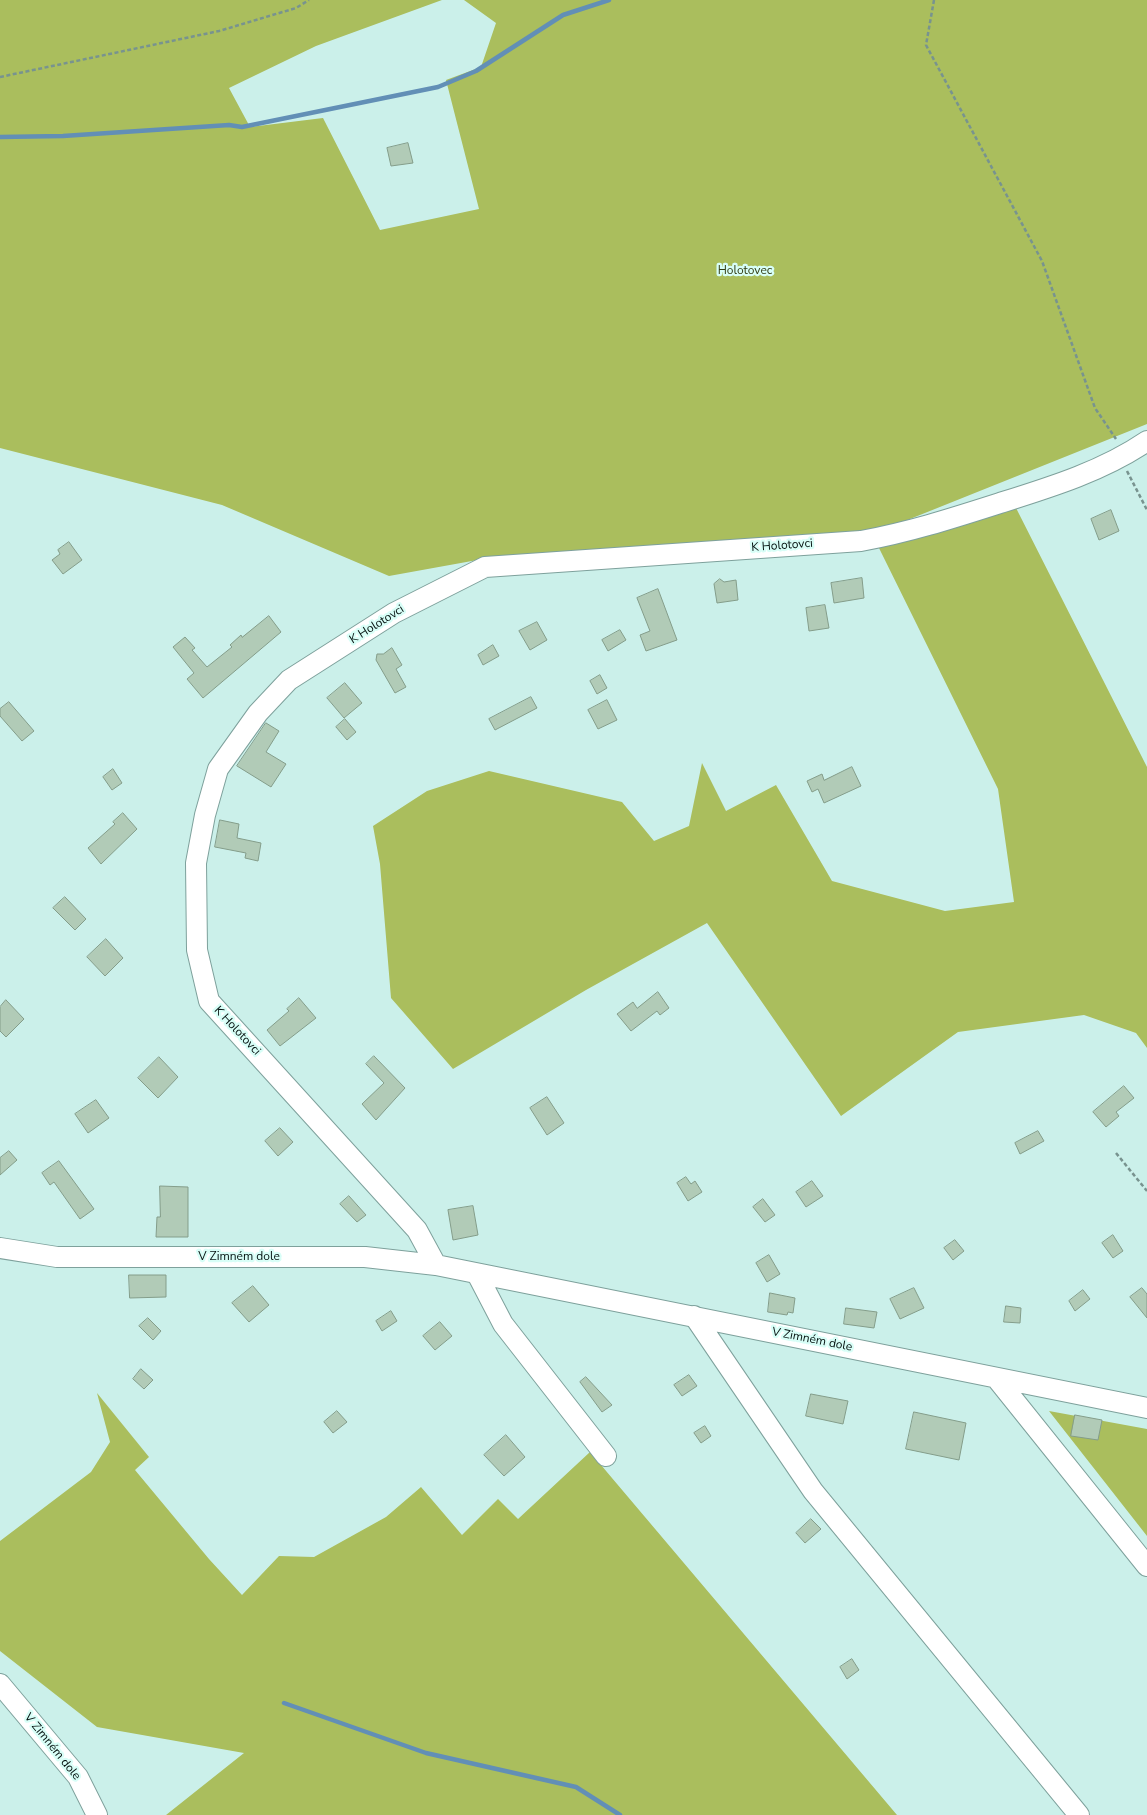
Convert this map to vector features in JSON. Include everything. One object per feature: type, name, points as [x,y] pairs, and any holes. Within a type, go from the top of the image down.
[{"type":"street","name":"K Holotovci","points":[[436,1265],[417,1230],[208,1001],[197,950],[196,863],[205,814],[218,769],[258,713],[289,680],[394,613],[485,566],[861,541],[909,532],[1032,493],[1124,457],[1147,441]]},
{"type":"street","name":"V Zimném dole","points":[[0,1248],[57,1257],[365,1257],[436,1265],[1147,1408]]},
{"type":"street","points":[[477,1274],[503,1324],[606,1456]]},
{"type":"street","points":[[694,1316],[813,1491],[1079,1815]]},
{"type":"street","points":[[997,1378],[1147,1566]]},
{"type":"street","name":"V Zimném dole","points":[[0,1684],[78,1777],[97,1815]]},
{"type":"path","points":[[0,77],[220,31],[296,8],[308,0]]},
{"type":"path","points":[[934,0],[926,45],[1042,261],[1095,408],[1124,457],[1147,510]]},
{"type":"path","points":[[1116,1153],[1147,1191]]},
{"type":"green space","name":"Holotovec","points":[[0,0],[442,0],[316,46],[229,88],[250,127],[323,118],[380,230],[479,209],[446,80],[481,67],[496,23],[464,0],[1147,0],[1147,424],[865,537],[494,557],[389,576],[222,505],[0,448]]},
{"type":"green space","points":[[1013,502],[1147,767],[1147,1048],[1136,1033],[1084,1015],[958,1032],[841,1116],[707,923],[586,990],[453,1069],[391,998],[380,864],[373,826],[427,791],[489,771],[622,802],[654,841],[689,826],[702,763],[726,811],[776,785],[832,881],[945,911],[1014,902],[998,789],[878,546]]},
{"type":"green space","points":[[97,1393],[149,1457],[135,1470],[209,1559],[242,1595],[279,1556],[314,1557],[386,1517],[421,1487],[462,1535],[498,1499],[518,1519],[590,1452],[897,1815],[166,1815],[244,1753],[97,1727],[0,1651],[0,1541],[91,1472],[110,1442]]},
{"type":"green space","points":[[1049,1411],[1147,1429],[1147,1536]]},
{"type":"building","points":[[408,143],[413,163],[391,166],[387,148]]},
{"type":"building","points":[[1111,510],[1119,531],[1099,540],[1091,519]]},
{"type":"building","points":[[69,542],[82,560],[63,574],[52,560],[60,554],[58,550]]},
{"type":"building","points":[[862,578],[864,598],[834,603],[831,583]]},
{"type":"building","points":[[720,579],[724,582],[736,580],[738,600],[717,603],[714,584]]},
{"type":"building","points":[[658,589],[677,640],[646,651],[640,635],[650,631],[637,598]]},
{"type":"building","points":[[825,605],[829,628],[809,631],[806,608]]},
{"type":"building","points":[[269,616],[281,632],[203,698],[187,679],[194,673],[173,647],[185,637],[195,648],[192,650],[207,667],[232,647],[230,645],[241,635],[242,637]]},
{"type":"building","points":[[537,622],[547,640],[530,650],[519,631]]},
{"type":"building","points":[[620,630],[626,640],[608,651],[602,640]]},
{"type":"building","points":[[493,645],[499,656],[483,665],[478,655]]},
{"type":"building","points":[[392,648],[402,665],[396,669],[406,687],[395,693],[376,660],[377,654],[383,654]]},
{"type":"building","points":[[600,675],[607,688],[597,694],[590,681]]},
{"type":"building","points":[[345,683],[362,703],[344,718],[327,698]]},
{"type":"building","points":[[531,697],[537,708],[495,730],[489,719]]},
{"type":"building","points":[[607,700],[617,720],[598,729],[588,710]]},
{"type":"building","points":[[9,702],[34,731],[22,741],[0,716],[0,709]]},
{"type":"building","points":[[345,719],[356,732],[347,740],[336,727]]},
{"type":"building","points":[[266,723],[279,731],[266,752],[286,764],[271,787],[237,766]]},
{"type":"building","points":[[852,767],[861,786],[824,803],[818,789],[812,792],[807,781],[822,774],[824,780]]},
{"type":"building","points":[[113,769],[122,783],[112,790],[103,777]]},
{"type":"building","points":[[123,813],[137,829],[101,864],[88,848],[115,824],[113,822]]},
{"type":"building","points":[[220,820],[239,824],[237,838],[261,843],[258,861],[245,858],[246,853],[215,847]]},
{"type":"building","points":[[65,897],[86,919],[75,930],[53,908]]},
{"type":"building","points":[[106,939],[123,958],[105,976],[87,957]]},
{"type":"building","points":[[658,992],[669,1008],[660,1015],[657,1011],[631,1031],[617,1014],[633,1002],[637,1008]]},
{"type":"building","points":[[299,998],[316,1018],[280,1046],[267,1030],[289,1011],[287,1009]]},
{"type":"building","points":[[6,1000],[24,1019],[6,1037],[0,1031],[0,1007]]},
{"type":"building","points":[[374,1056],[405,1088],[376,1120],[362,1104],[384,1083],[366,1064]]},
{"type":"building","points":[[159,1057],[178,1077],[158,1098],[138,1078]]},
{"type":"building","points":[[1124,1086],[1134,1098],[1116,1112],[1119,1116],[1106,1127],[1093,1112]]},
{"type":"building","points":[[547,1097],[564,1123],[547,1135],[530,1108]]},
{"type":"building","points":[[96,1100],[109,1118],[88,1133],[75,1114]]},
{"type":"building","points":[[280,1128],[293,1142],[278,1156],[265,1141]]},
{"type":"building","points":[[1038,1131],[1044,1141],[1020,1154],[1015,1143]]},
{"type":"building","points":[[9,1151],[17,1160],[0,1175],[0,1158]]},
{"type":"building","points":[[59,1161],[94,1209],[80,1219],[54,1182],[50,1185],[42,1173]]},
{"type":"building","points":[[686,1177],[691,1184],[695,1181],[702,1192],[688,1201],[677,1183]]},
{"type":"building","points":[[812,1181],[823,1196],[806,1207],[796,1192]]},
{"type":"building","points":[[160,1186],[188,1187],[188,1237],[156,1237],[157,1217],[160,1217]]},
{"type":"building","points":[[349,1196],[366,1215],[357,1222],[340,1204]]},
{"type":"building","points":[[763,1199],[775,1215],[765,1222],[753,1207]]},
{"type":"building","points":[[473,1206],[478,1235],[453,1240],[448,1210]]},
{"type":"building","points":[[1113,1235],[1123,1251],[1113,1258],[1102,1243]]},
{"type":"building","points":[[955,1240],[964,1251],[953,1260],[944,1248]]},
{"type":"building","points":[[769,1255],[780,1274],[767,1282],[756,1263]]},
{"type":"building","points":[[129,1275],[166,1275],[166,1297],[130,1298]]},
{"type":"building","points":[[253,1286],[269,1305],[249,1322],[232,1303]]},
{"type":"building","points":[[914,1288],[924,1308],[900,1319],[890,1299]]},
{"type":"building","points":[[1142,1288],[1147,1294],[1147,1318],[1130,1297]]},
{"type":"building","points":[[1083,1290],[1090,1299],[1075,1311],[1069,1301]]},
{"type":"building","points":[[770,1293],[795,1298],[793,1313],[788,1312],[787,1315],[768,1312]]},
{"type":"building","points":[[1006,1306],[1021,1308],[1020,1323],[1004,1322]]},
{"type":"building","points":[[846,1308],[877,1312],[874,1328],[844,1324]]},
{"type":"building","points":[[391,1311],[397,1321],[382,1331],[376,1321]]},
{"type":"building","points":[[148,1318],[161,1331],[153,1340],[139,1326]]},
{"type":"building","points":[[440,1322],[452,1336],[435,1350],[423,1336]]},
{"type":"building","points":[[141,1369],[153,1380],[144,1389],[133,1379]]},
{"type":"building","points":[[689,1375],[697,1386],[682,1396],[674,1385]]},
{"type":"building","points":[[586,1377],[612,1405],[602,1412],[580,1382]]},
{"type":"building","points":[[811,1394],[848,1401],[843,1424],[806,1416]]},
{"type":"building","points":[[337,1411],[347,1422],[333,1433],[324,1422]]},
{"type":"building","points":[[914,1412],[966,1423],[959,1460],[906,1449]]},
{"type":"building","points":[[1075,1415],[1102,1420],[1098,1440],[1071,1436]]},
{"type":"building","points":[[705,1426],[711,1436],[701,1443],[694,1433]]},
{"type":"building","points":[[506,1435],[525,1457],[504,1476],[484,1455]]},
{"type":"building","points":[[811,1519],[821,1529],[805,1543],[796,1533]]},
{"type":"building","points":[[852,1659],[859,1670],[847,1679],[840,1667]]},
{"type":"waterway","points":[[0,137],[63,136],[229,125],[242,127],[438,87],[476,71],[563,15],[609,0]]},
{"type":"waterway","points":[[284,1703],[426,1753],[576,1787],[620,1815]]}]
